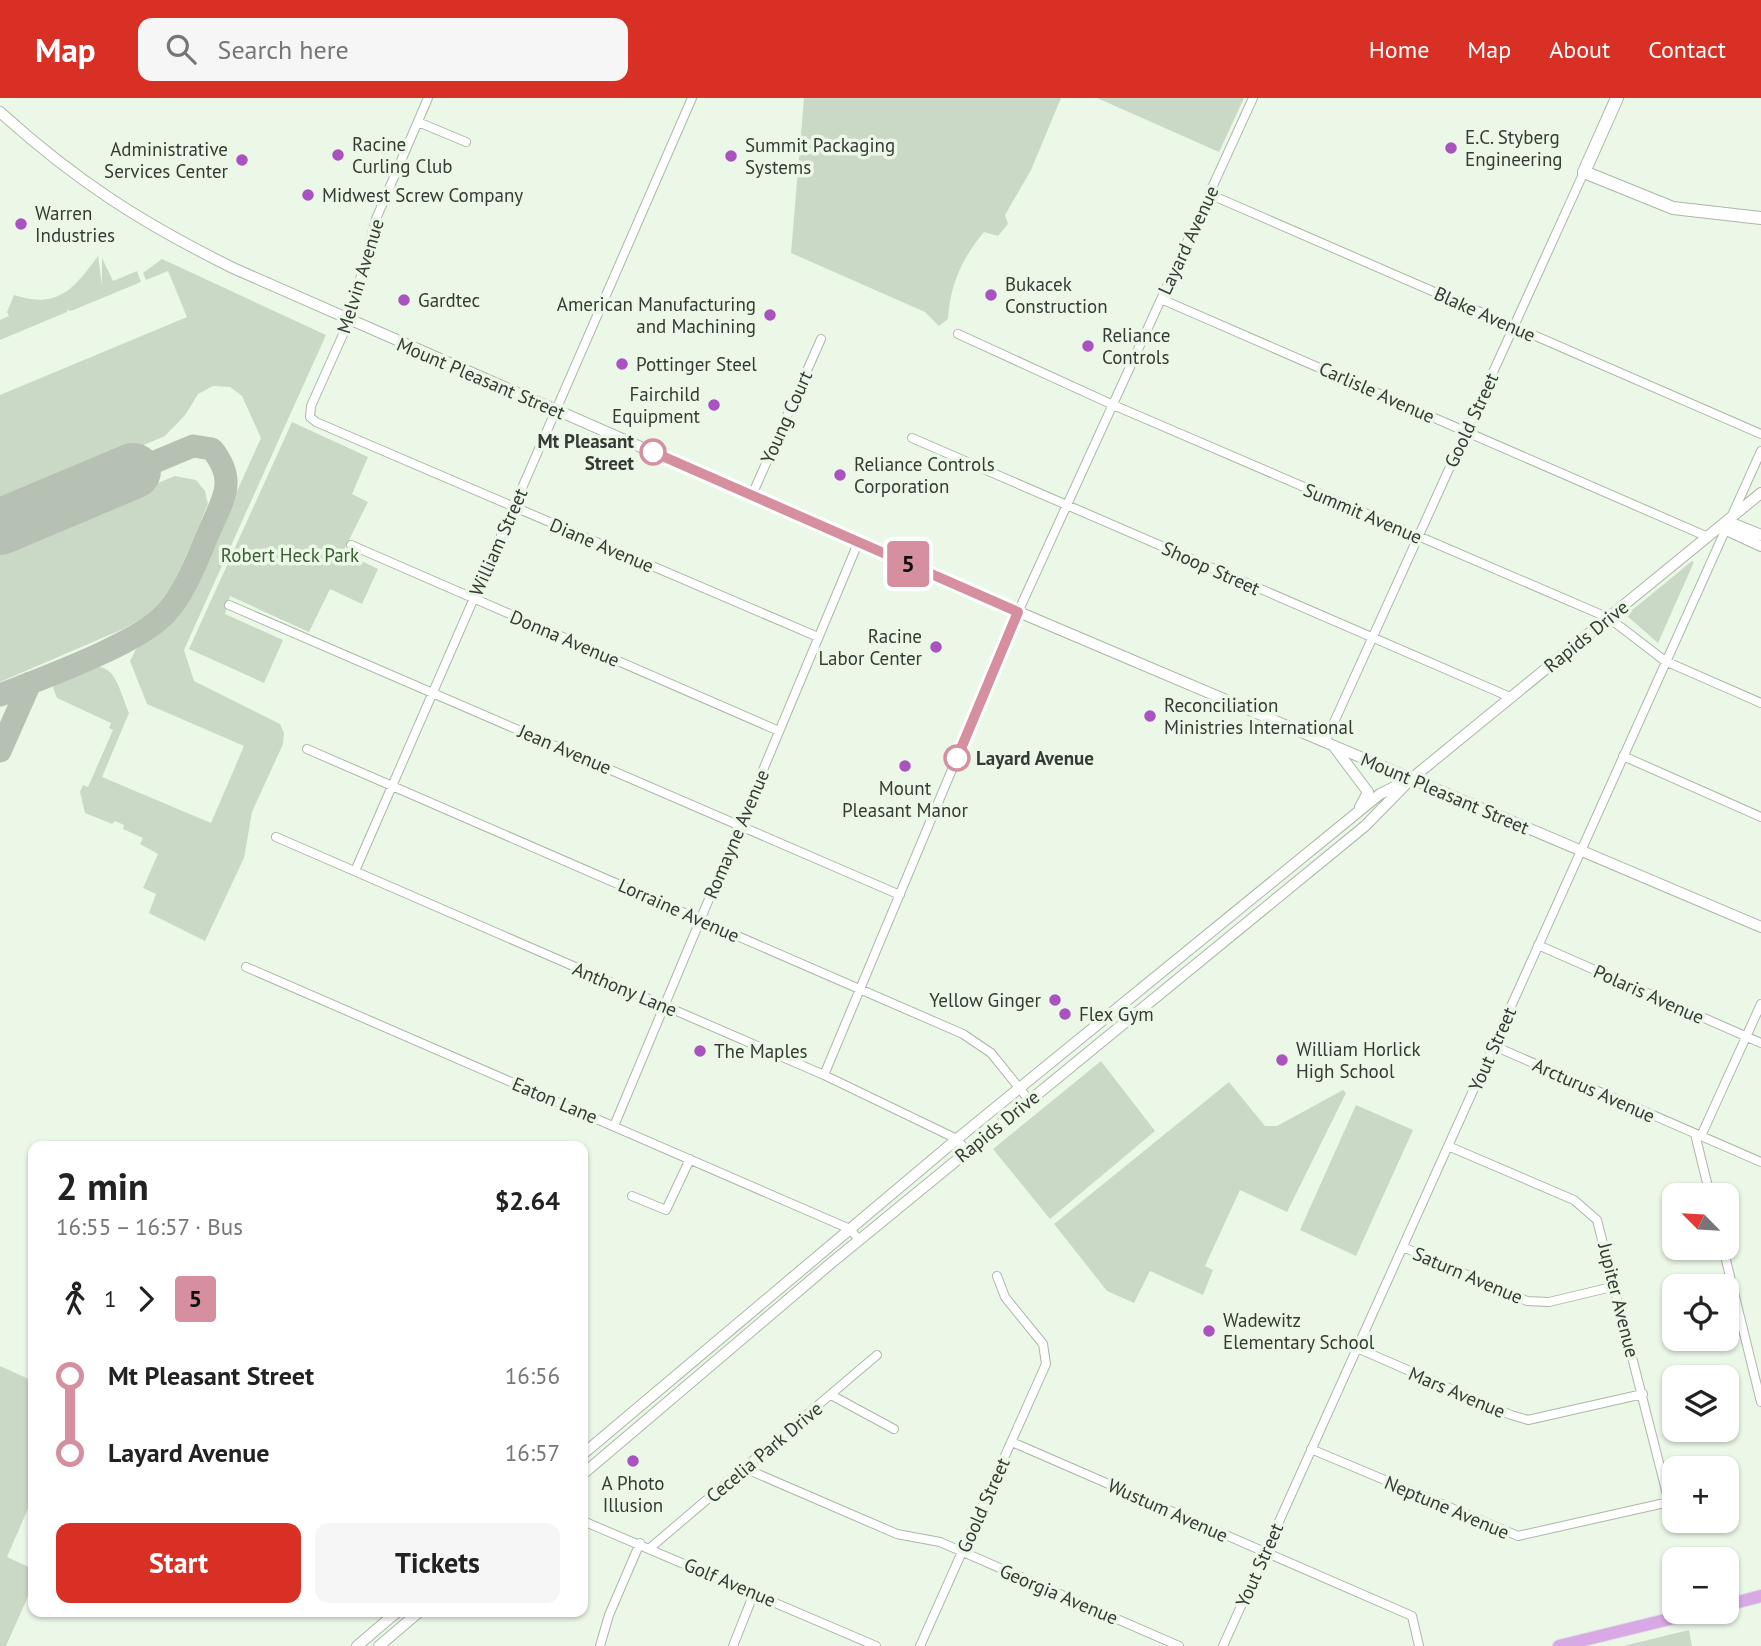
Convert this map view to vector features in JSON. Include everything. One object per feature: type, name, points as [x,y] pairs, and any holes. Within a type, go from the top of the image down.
[{"type":"main road","name":"Goold Street","points":[[1584,172],[1617,98]]},
{"type":"main road","points":[[1584,172],[1673,208],[1761,218]]},
{"type":"main road","points":[[1739,1602],[1761,1596]]},
{"type":"main road","points":[[1559,1646],[1662,1621]]},
{"type":"street","name":"Melvin Avenue","points":[[310,416],[349,321],[369,238],[428,98]]},
{"type":"street","name":"William Street","points":[[355,871],[692,98]]},
{"type":"street","name":"Layard Avenue","points":[[824,1075],[1018,612],[1253,98]]},
{"type":"street","name":"Mount Pleasant Street","points":[[0,112],[49,156],[156,229],[349,321],[1018,612],[1761,927]]},
{"type":"street","points":[[418,121],[466,142]]},
{"type":"street","name":"Goold Street","points":[[1329,744],[1372,638],[1584,172]]},
{"type":"street","name":"Blake Avenue","points":[[1209,194],[1761,434]]},
{"type":"street","name":"Carlisle Avenue","points":[[1161,299],[1708,537]]},
{"type":"street","name":"Summit Avenue","points":[[958,334],[1111,404],[1609,618],[1665,661],[1761,703]]},
{"type":"street","name":"Young Court","points":[[752,495],[821,340]]},
{"type":"street","name":"Diane Avenue","points":[[310,416],[513,508],[818,637]]},
{"type":"street","name":"Shoop Street","points":[[912,438],[1510,697]]},
{"type":"street","name":"Yout Street","points":[[1223,1646],[1494,1046],[1723,526],[1761,451]]},
{"type":"street","name":"Rapids Drive","points":[[588,1469],[859,1240],[1366,826],[1411,779],[1761,493]]},
{"type":"street","points":[[1723,526],[1761,535]]},
{"type":"street","points":[[1723,526],[1761,546]]},
{"type":"street","name":"Romayne Avenue","points":[[614,1126],[858,543]]},
{"type":"street","name":"Donna Avenue","points":[[351,545],[779,731]]},
{"type":"street","name":"Jean Avenue","points":[[229,604],[900,895]]},
{"type":"street","points":[[1329,744],[1368,792],[1356,814]]},
{"type":"street","name":"Lorraine Avenue","points":[[307,749],[973,1039],[991,1053],[1029,1100]]},
{"type":"street","points":[[1623,755],[1761,817]]},
{"type":"street","name":"Rapids Drive","points":[[588,1451],[957,1139],[1380,794],[1411,779]]},
{"type":"street","name":"Anthony Lane","points":[[276,837],[824,1075],[957,1139],[967,1152]]},
{"type":"street","name":"Polaris Avenue","points":[[1538,945],[1761,1043]]},
{"type":"street","name":"Eaton Lane","points":[[246,967],[849,1229],[859,1240]]},
{"type":"street","points":[[1708,1183],[1698,1135],[1761,1003]]},
{"type":"street","name":"Arcturus Avenue","points":[[1494,1046],[1761,1162]]},
{"type":"street","name":"Jupiter Avenue","points":[[1448,1146],[1574,1200],[1590,1211],[1602,1230],[1662,1473]]},
{"type":"street","points":[[632,1195],[666,1210],[690,1159]]},
{"type":"street","name":"Saturn Avenue","points":[[1403,1247],[1527,1301],[1549,1303],[1616,1286]]},
{"type":"street","points":[[1726,1260],[1761,1402]]},
{"type":"street","name":"Goold Street","points":[[920,1646],[1046,1364],[1043,1344],[1005,1297],[997,1276]]},
{"type":"street","points":[[760,1305],[770,1315]]},
{"type":"street","name":"Mars Avenue","points":[[1357,1348],[1528,1420],[1643,1394]]},
{"type":"street","points":[[701,1355],[710,1365]]},
{"type":"street","name":"Cecelia Park Drive","points":[[650,1548],[877,1355]]},
{"type":"street","points":[[831,1395],[894,1429]]},
{"type":"street","points":[[646,1401],[656,1412]]},
{"type":"street","points":[[605,1436],[614,1447]]},
{"type":"street","name":"Wustum Avenue","points":[[1012,1441],[1412,1616],[1419,1646]]},
{"type":"street","name":"Neptune Avenue","points":[[1311,1449],[1518,1536],[1662,1504]]},
{"type":"street","name":"Georgia Avenue","points":[[744,1468],[897,1534],[940,1542],[1179,1646]]},
{"type":"street","name":"Golf Avenue","points":[[588,1523],[872,1645]]},
{"type":"street","points":[[600,1646],[609,1615],[640,1543]]},
{"type":"street","points":[[733,1646],[754,1593]]},
{"type":"street","points":[[357,1646],[392,1617]]},
{"type":"street","points":[[379,1646],[413,1617]]},
{"type":"street","points":[[386,1622],[396,1632]]},
{"type":"green space","points":[[804,98],[1061,98],[1031,170],[1005,215],[1008,224],[998,236],[984,232],[969,252],[954,283],[948,319],[939,326],[925,312],[791,253]]},
{"type":"green space","points":[[1097,98],[1244,98],[1219,152]]},
{"type":"green space","points":[[98,256],[102,285],[102,258],[113,281],[137,271],[141,282],[71,311],[67,310],[0,340],[0,320],[9,316],[7,312],[14,295],[42,300],[63,294],[81,278]]},
{"type":"green space","points":[[162,259],[326,335],[184,650],[194,681],[280,724],[284,733],[283,744],[252,812],[244,858],[205,941],[149,913],[156,894],[143,888],[158,854],[140,844],[143,838],[123,829],[124,825],[115,821],[112,824],[85,813],[80,792],[83,785],[88,787],[113,730],[109,728],[111,723],[57,698],[53,688],[65,676],[88,668],[106,669],[112,674],[129,713],[102,777],[211,823],[244,746],[147,704],[130,661],[137,647],[169,623],[188,600],[261,438],[242,396],[230,387],[213,386],[198,394],[186,414],[165,436],[0,506],[0,395],[187,317],[168,271],[146,280],[143,273]]},
{"type":"green space","name":"Robert Heck Park","points":[[292,422],[368,457],[352,494],[368,502],[343,552],[378,569],[362,604],[330,589],[309,632],[230,596],[225,614],[283,640],[264,683],[189,649]]},
{"type":"green space","points":[[175,476],[196,480],[205,491],[208,504],[174,584],[153,612],[123,629],[0,682],[0,547]]},
{"type":"green space","points":[[1694,562],[1658,643],[1626,615]]},
{"type":"green space","points":[[1101,1061],[1155,1131],[1050,1219],[993,1149]]},
{"type":"green space","points":[[1229,1082],[1265,1126],[1277,1126],[1343,1090],[1346,1093],[1287,1212],[1240,1190],[1205,1266],[1213,1270],[1203,1295],[1150,1271],[1134,1303],[1107,1291],[1054,1224]]},
{"type":"green space","points":[[1356,1105],[1413,1130],[1356,1256],[1300,1230]]},
{"type":"green space","points":[[0,1366],[28,1379],[28,1509],[7,1557],[28,1567],[28,1596],[6,1646],[0,1646]]},
{"type":"green space","points":[[1689,1630],[1692,1646],[1623,1646]]},
{"type":"taxiway","points":[[0,695],[64,670],[136,636],[167,612],[181,593],[224,497],[224,469],[212,449],[193,446],[133,471]]},
{"type":"taxiway","points":[[0,751],[30,683]]},
{"type":"runway","points":[[0,527],[133,471]]},
{"type":"bus line","name":"5","points":[[653,452],[1018,612],[957,758]]},
{"type":"place","name":"E.C. Styberg Engineering","points":[[1451,148]]},
{"type":"place","name":"Racine Curling Club","points":[[338,155]]},
{"type":"place","name":"Summit Packaging Systems","points":[[731,156]]},
{"type":"place","name":"Administrative Services Center","points":[[242,160]]},
{"type":"place","name":"Midwest Screw Company","points":[[308,195]]},
{"type":"place","name":"Warren Industries","points":[[21,224]]},
{"type":"place","name":"Bukacek Construction","points":[[991,295]]},
{"type":"place","name":"Gardtec","points":[[404,300]]},
{"type":"place","name":"American Manufacturing and Machining","points":[[770,315]]},
{"type":"place","name":"Reliance Controls","points":[[1088,346]]},
{"type":"place","name":"Pottinger Steel","points":[[622,364]]},
{"type":"place","name":"Fairchild Equipment","points":[[714,405]]},
{"type":"place","name":"Mt Pleasant Street","points":[[653,452]]},
{"type":"place","name":"Reliance Controls Corporation","points":[[840,475]]},
{"type":"place","name":"Racine Labor Center","points":[[936,647]]},
{"type":"place","name":"Reconciliation Ministries International","points":[[1150,716]]},
{"type":"place","name":"Layard Avenue","points":[[957,758]]},
{"type":"place","name":"Mount Pleasant Manor","points":[[905,766]]},
{"type":"place","name":"Yellow Ginger","points":[[1055,1000]]},
{"type":"place","name":"Flex Gym","points":[[1065,1014]]},
{"type":"place","name":"The Maples","points":[[700,1051]]},
{"type":"place","name":"William Horlick High School","points":[[1282,1060]]},
{"type":"place","name":"Wadewitz Elementary School","points":[[1209,1331]]},
{"type":"place","name":"A Photo Illusion","points":[[633,1461]]}]
